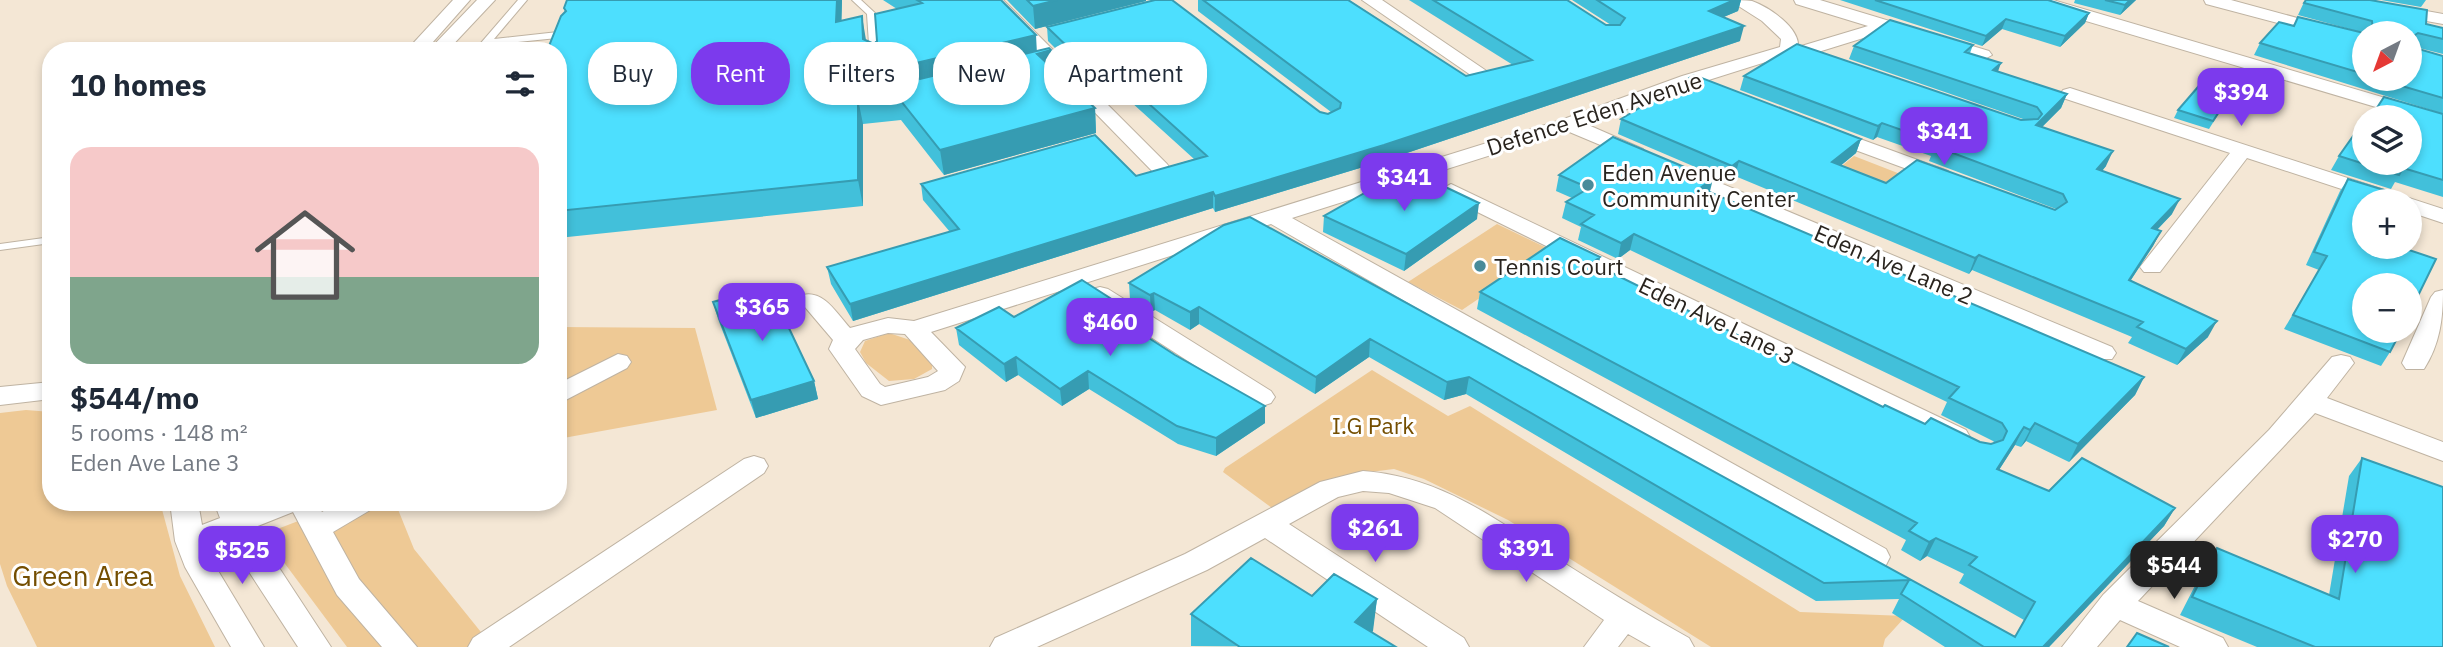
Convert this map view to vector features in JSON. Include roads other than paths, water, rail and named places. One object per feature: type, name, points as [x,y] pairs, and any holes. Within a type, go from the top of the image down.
[{"type":"street","points":[[423,42],[463,0]]},
{"type":"street","points":[[446,42],[487,0]]},
{"type":"street","points":[[993,0],[1044,52]]},
{"type":"street","points":[[1370,0],[1482,74]]},
{"type":"street","points":[[1737,0],[1777,23],[1796,50],[1828,61]]},
{"type":"street","points":[[1802,0],[1983,55]]},
{"type":"street","points":[[2035,0],[2443,121]]},
{"type":"street","points":[[2212,0],[2232,3],[2352,38]]},
{"type":"street","points":[[2338,0],[2443,19]]},
{"type":"street","name":"Defence Eden Avenue","points":[[845,339],[861,331],[899,323],[914,328],[1568,124],[1689,80],[1888,25]]},
{"type":"street","points":[[1030,38],[1056,31]]},
{"type":"street","points":[[1689,80],[1715,90]]},
{"type":"street","points":[[2070,94],[2362,189]]},
{"type":"street","points":[[1097,105],[1160,168]]},
{"type":"street","name":"Eden Ave Lane 2","points":[[1568,124],[2103,354]]},
{"type":"street","points":[[1804,124],[1958,182]]},
{"type":"street","points":[[1100,141],[1126,134]]},
{"type":"street","points":[[2152,267],[2243,150]]},
{"type":"street","name":"Eden Ave Lane 3","points":[[1414,172],[1982,450]]},
{"type":"street","points":[[2422,209],[2443,216]]},
{"type":"street","points":[[1274,217],[1875,557]]},
{"type":"street","points":[[1072,277],[1262,397]]},
{"type":"street","points":[[2415,363],[2443,297]]},
{"type":"street","points":[[811,300],[845,339],[842,349],[871,390],[881,396],[936,384],[950,375],[952,367],[914,328]]},
{"type":"street","points":[[567,390],[618,362]]},
{"type":"street","points":[[2078,647],[2114,604],[2311,402],[2341,363]]},
{"type":"street","points":[[0,396],[42,391]]},
{"type":"street","points":[[2311,402],[2443,452]]},
{"type":"street","points":[[484,647],[754,466]]},
{"type":"street","points":[[1006,647],[1196,562],[1330,489],[1363,481],[1390,483],[1422,491],[1445,501],[1624,617],[1678,647]]},
{"type":"street","points":[[185,511],[190,541],[200,567],[248,647]]},
{"type":"street","points":[[190,541],[231,513],[314,647]]},
{"type":"street","points":[[309,515],[348,587],[401,647]]},
{"type":"street","points":[[1268,524],[1454,647]]},
{"type":"street","points":[[2114,604],[2212,647]]},
{"type":"street","points":[[1600,647],[1624,617]]},
{"type":"lane","points":[[487,42],[523,0]]},
{"type":"lane","points":[[856,0],[871,13],[873,42]]},
{"type":"lane","points":[[487,42],[567,34]]},
{"type":"lane","points":[[0,247],[42,241]]},
{"type":"place","name":"Eden Avenue Community Center","points":[[1588,185]]},
{"type":"place","name":"Tennis Court","points":[[1480,266]]},
{"type":"park label","name":"I.G Park","points":[[1373,425]]},
{"type":"park label","name":"Green Area","points":[[83,575]]}]
